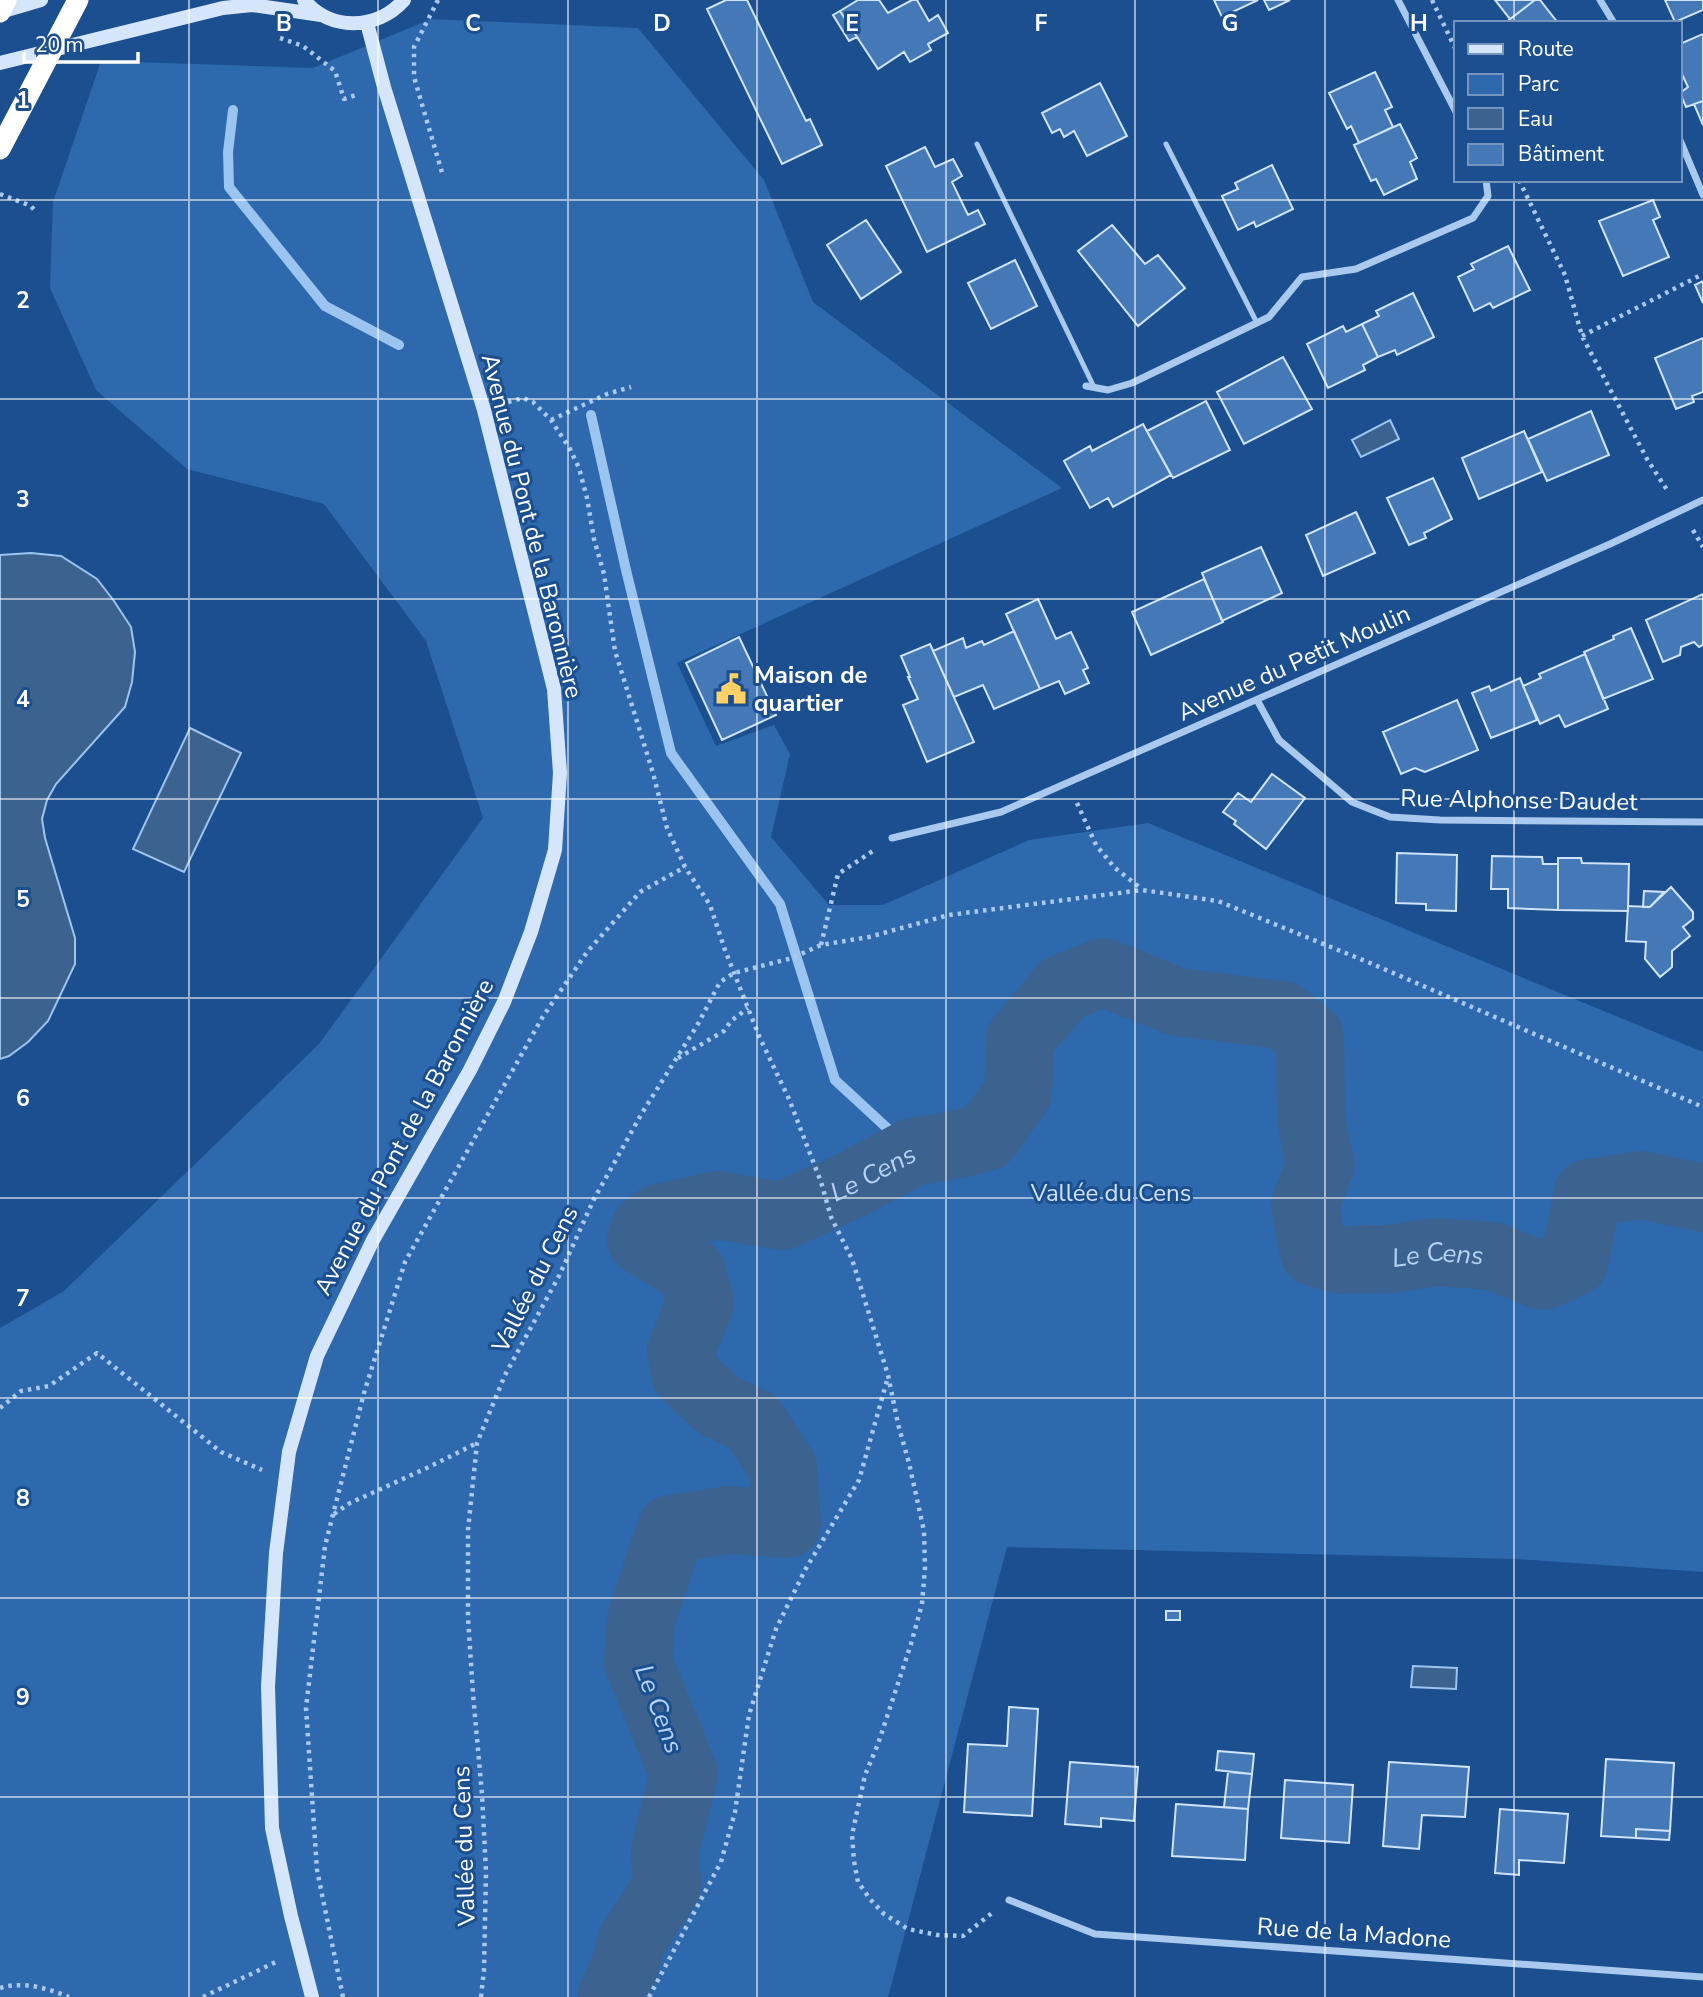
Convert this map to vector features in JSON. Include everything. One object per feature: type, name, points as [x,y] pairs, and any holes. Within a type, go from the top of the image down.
[{"type":"highway","points":[[0,12],[6,0]]},
{"type":"highway","points":[[0,149],[78,0]]},
{"type":"street","points":[[0,12],[41,0]]},
{"type":"street","points":[[304,0],[321,15]]},
{"type":"street","points":[[0,63],[223,8],[252,5],[321,15],[343,23],[367,23],[384,17],[404,0]]},
{"type":"street","points":[[1398,0],[1454,108]]},
{"type":"street","points":[[1600,0],[1613,21]]},
{"type":"street","name":"Avenue du Pont de la Baronnière","points":[[312,1997],[272,1828],[268,1686],[276,1553],[289,1452],[317,1356],[373,1240],[470,1070],[504,1002],[531,932],[555,850],[560,774],[554,689],[484,410],[384,87],[367,23]]},
{"type":"street","points":[[1682,145],[1703,195]]},
{"type":"street","points":[[1086,386],[1108,390],[1132,383],[1269,317],[1302,277],[1356,269],[1473,218],[1488,196],[1486,182]]},
{"type":"street","name":"Avenue du Petit Moulin","points":[[892,838],[1001,812],[1611,544],[1703,500]]},
{"type":"street","name":"Rue Alphonse Daudet","points":[[1257,700],[1279,740],[1352,802],[1390,817],[1440,820],[1703,822]]},
{"type":"street","name":"Rue de la Madone","points":[[1009,1900],[1095,1934],[1703,1977]]},
{"type":"lane","points":[[977,144],[1095,387]]},
{"type":"lane","points":[[1166,144],[1257,323]]},
{"type":"path","points":[[278,37],[303,46],[335,71],[344,99],[414,77],[414,47],[438,0]]},
{"type":"path","points":[[1432,0],[1454,46]]},
{"type":"path","points":[[1520,182],[1565,275],[1582,336],[1647,459],[1682,511]]},
{"type":"path","points":[[0,194],[31,206],[36,212]]},
{"type":"path","points":[[1582,336],[1703,274]]},
{"type":"path","points":[[551,420],[607,394],[631,387]]},
{"type":"path","points":[[509,402],[523,398],[533,402],[551,420],[579,468],[604,574],[615,651],[667,828],[685,867],[710,905],[759,1036],[789,1099],[821,1182],[831,1217],[852,1259],[888,1375],[909,1463],[924,1531],[922,1604],[878,1744],[865,1774],[852,1835],[858,1882],[884,1914],[908,1929],[937,1935],[963,1936],[1009,1900]]},
{"type":"path","points":[[1068,782],[1096,845],[1115,868],[1142,890]]},
{"type":"path","points":[[821,945],[838,874],[892,838]]},
{"type":"path","points":[[343,1997],[317,1870],[306,1708],[325,1546],[364,1393],[405,1262],[542,1018],[587,951],[640,892],[685,867]]},
{"type":"path","points":[[734,973],[792,958],[821,945],[869,937],[949,915],[1142,890],[1218,901],[1703,1107]]},
{"type":"path","name":"Vallée du Cens","points":[[481,1997],[486,1872],[482,1794],[472,1694],[468,1592],[468,1530],[477,1443],[505,1375],[559,1276],[594,1199],[720,982],[734,973]]},
{"type":"path","points":[[674,1060],[724,1031],[731,1021],[748,1008]]},
{"type":"path","points":[[0,1408],[20,1391],[48,1386],[97,1353],[221,1452],[285,1480]]},
{"type":"path","points":[[649,1997],[721,1862],[735,1812],[749,1715],[776,1629],[805,1570],[859,1480],[888,1375]]},
{"type":"path","points":[[334,1514],[350,1503],[477,1443]]},
{"type":"path","points":[[203,1997],[300,1951]]},
{"type":"path","points":[[0,1987],[11,1985],[48,1988],[69,1997]]},
{"type":"green space","points":[[431,19],[638,28],[764,180],[813,302],[1062,488],[677,663],[716,746],[774,725],[790,754],[771,837],[829,905],[883,905],[1029,840],[1148,823],[1703,1052],[1703,1572],[1516,1559],[1007,1547],[888,1997],[0,1997],[0,1328],[64,1291],[319,1044],[483,818],[426,641],[324,504],[187,469],[96,390],[50,288],[53,202],[101,61],[313,68]]},
{"type":"water","points":[[1390,420],[1399,439],[1361,457],[1352,440]]},
{"type":"water","points":[[31,553],[61,556],[97,579],[131,627],[135,652],[132,682],[125,707],[56,784],[47,800],[42,819],[45,838],[75,938],[75,964],[48,1021],[28,1042],[9,1056],[0,1059],[0,555]]},
{"type":"water","points":[[190,728],[241,753],[184,872],[133,849]]},
{"type":"water","points":[[1413,1666],[1457,1668],[1456,1689],[1411,1687]]},
{"type":"building","points":[[726,0],[747,0],[806,121],[810,119],[822,145],[782,164],[707,9]]},
{"type":"building","points":[[858,0],[879,0],[888,13],[917,0],[929,21],[938,15],[948,33],[928,44],[931,50],[910,62],[904,52],[878,69],[840,11]]},
{"type":"building","points":[[1214,0],[1258,0],[1222,17]]},
{"type":"building","points":[[1264,0],[1290,0],[1269,10]]},
{"type":"building","points":[[1495,0],[1535,0],[1510,19]]},
{"type":"building","points":[[1535,0],[1540,0],[1556,21],[1508,21]]},
{"type":"building","points":[[1665,0],[1703,0],[1703,10],[1675,21]]},
{"type":"building","points":[[840,11],[857,37],[849,41],[833,15]]},
{"type":"building","points":[[1703,34],[1703,101],[1686,107],[1682,98],[1682,92],[1688,87],[1682,74],[1682,43]]},
{"type":"building","points":[[1375,72],[1392,107],[1385,110],[1393,127],[1359,143],[1351,126],[1347,129],[1329,93]]},
{"type":"building","points":[[1100,83],[1127,136],[1087,156],[1074,131],[1064,137],[1060,129],[1052,133],[1042,113]]},
{"type":"building","points":[[1703,101],[1703,125],[1694,104]]},
{"type":"building","points":[[1400,124],[1417,158],[1410,162],[1417,179],[1384,195],[1376,179],[1371,181],[1354,145]]},
{"type":"building","points":[[925,147],[935,167],[953,159],[962,176],[952,182],[968,215],[978,210],[985,224],[927,252],[886,166]]},
{"type":"building","points":[[1272,165],[1293,209],[1256,227],[1254,222],[1238,230],[1222,196],[1238,189],[1235,183]]},
{"type":"building","points":[[1653,200],[1660,217],[1653,220],[1669,257],[1623,276],[1599,221]]},
{"type":"building","points":[[866,220],[901,272],[861,299],[827,245]]},
{"type":"building","points":[[1112,225],[1145,264],[1158,255],[1185,288],[1138,326],[1078,251]]},
{"type":"building","points":[[1508,246],[1530,290],[1493,308],[1490,303],[1474,311],[1458,277],[1474,269],[1471,264]]},
{"type":"building","points":[[1015,260],[1037,306],[991,329],[968,283]]},
{"type":"building","points":[[1703,281],[1703,303],[1695,285]]},
{"type":"building","points":[[1413,293],[1434,337],[1397,355],[1395,350],[1378,357],[1362,324],[1379,316],[1376,311]]},
{"type":"building","points":[[1362,324],[1378,357],[1363,365],[1365,370],[1328,388],[1307,344],[1343,326],[1346,332]]},
{"type":"building","points":[[1703,338],[1703,392],[1692,396],[1694,402],[1676,409],[1655,358]]},
{"type":"building","points":[[1283,357],[1312,409],[1244,444],[1217,392]]},
{"type":"building","points":[[1206,401],[1230,450],[1173,478],[1147,431]]},
{"type":"building","points":[[1591,411],[1609,455],[1547,481],[1528,439]]},
{"type":"building","points":[[1143,424],[1171,475],[1113,507],[1108,498],[1090,508],[1064,461],[1090,446],[1092,451]]},
{"type":"building","points":[[1524,431],[1542,472],[1479,499],[1462,458]]},
{"type":"building","points":[[1433,478],[1452,519],[1424,533],[1426,538],[1409,545],[1387,498]]},
{"type":"building","points":[[1356,512],[1375,553],[1323,576],[1306,535]]},
{"type":"building","points":[[1261,547],[1282,593],[1222,621],[1202,573]]},
{"type":"building","points":[[1204,579],[1223,622],[1151,655],[1132,612]]},
{"type":"building","points":[[1703,594],[1703,645],[1699,647],[1694,642],[1681,647],[1680,655],[1663,662],[1646,620]]},
{"type":"building","points":[[1038,599],[1056,639],[1071,632],[1088,668],[1083,670],[1089,683],[1065,694],[1059,681],[1040,689],[1006,614]]},
{"type":"building","points":[[1631,628],[1653,679],[1603,699],[1584,652]]},
{"type":"building","points":[[1014,631],[1040,689],[994,709],[983,685],[954,697],[933,651],[963,638],[966,648],[982,641],[984,645]]},
{"type":"building","name":"Maison de quartier","points":[[739,637],[776,715],[722,740],[686,663]]},
{"type":"building","points":[[930,644],[974,742],[927,762],[903,705],[918,699],[901,656]]},
{"type":"building","points":[[1585,654],[1608,709],[1565,727],[1559,715],[1540,724],[1523,686],[1541,678],[1539,674]]},
{"type":"building","points":[[1520,678],[1537,720],[1491,738],[1472,693],[1489,686],[1491,691]]},
{"type":"building","points":[[1457,700],[1478,750],[1425,772],[1415,768],[1401,774],[1383,732]]},
{"type":"building","points":[[1272,774],[1305,798],[1266,849],[1223,812],[1238,793],[1251,802]]},
{"type":"building","points":[[1397,853],[1457,855],[1456,911],[1426,910],[1426,904],[1396,903]]},
{"type":"building","points":[[1492,856],[1542,857],[1543,864],[1558,864],[1558,910],[1508,908],[1508,889],[1491,889]]},
{"type":"building","points":[[1558,858],[1581,858],[1582,863],[1629,864],[1628,911],[1558,910]]},
{"type":"building","points":[[1671,887],[1693,912],[1693,919],[1683,927],[1690,936],[1672,951],[1672,967],[1660,977],[1645,959],[1646,942],[1626,941],[1628,906],[1650,907]]},
{"type":"building","points":[[1644,891],[1664,892],[1650,907],[1643,907]]},
{"type":"building","points":[[1166,1611],[1180,1611],[1180,1620],[1166,1620]]},
{"type":"building","points":[[1009,1707],[1038,1709],[1032,1816],[964,1812],[968,1744],[1007,1746]]},
{"type":"building","points":[[1218,1751],[1254,1754],[1252,1774],[1216,1770]]},
{"type":"building","points":[[1606,1759],[1674,1763],[1670,1831],[1636,1829],[1636,1838],[1601,1836]]},
{"type":"building","points":[[1070,1762],[1138,1767],[1134,1821],[1101,1818],[1101,1827],[1065,1824]]},
{"type":"building","points":[[1389,1762],[1469,1767],[1465,1817],[1422,1815],[1419,1849],[1383,1846]]},
{"type":"building","points":[[1228,1772],[1252,1774],[1248,1809],[1224,1807]]},
{"type":"building","points":[[1285,1780],[1353,1785],[1349,1843],[1281,1838]]},
{"type":"building","points":[[1176,1804],[1248,1809],[1245,1860],[1172,1856]]},
{"type":"building","points":[[1500,1809],[1568,1814],[1564,1863],[1519,1860],[1519,1875],[1495,1873]]},
{"type":"building","points":[[1636,1829],[1670,1831],[1669,1840],[1636,1838]]},
{"type":"waterway","points":[[233,110],[228,152],[229,187],[325,306],[399,345]]},
{"type":"waterway","points":[[591,415],[671,753],[780,904],[835,1080],[913,1152]]},
{"type":"waterway","name":"Le Cens","points":[[611,1997],[624,1969],[632,1940],[667,1887],[665,1849],[684,1774],[638,1662],[641,1619],[671,1529],[728,1520],[787,1524],[783,1468],[753,1422],[718,1405],[685,1374],[681,1351],[700,1303],[692,1272],[641,1240],[645,1228],[659,1218],[717,1205],[782,1216],[851,1185],[913,1152],[986,1137],[1018,1093],[1020,1039],[1062,989],[1103,972],[1177,1002],[1282,1015],[1310,1037],[1311,1118],[1320,1165],[1305,1206],[1314,1252],[1341,1260],[1388,1259],[1436,1252],[1493,1256],[1542,1276],[1574,1262],[1588,1193],[1641,1185],[1703,1198]]},
{"type":"place","name":"Maison de quartier","points":[[731,689]]}]
